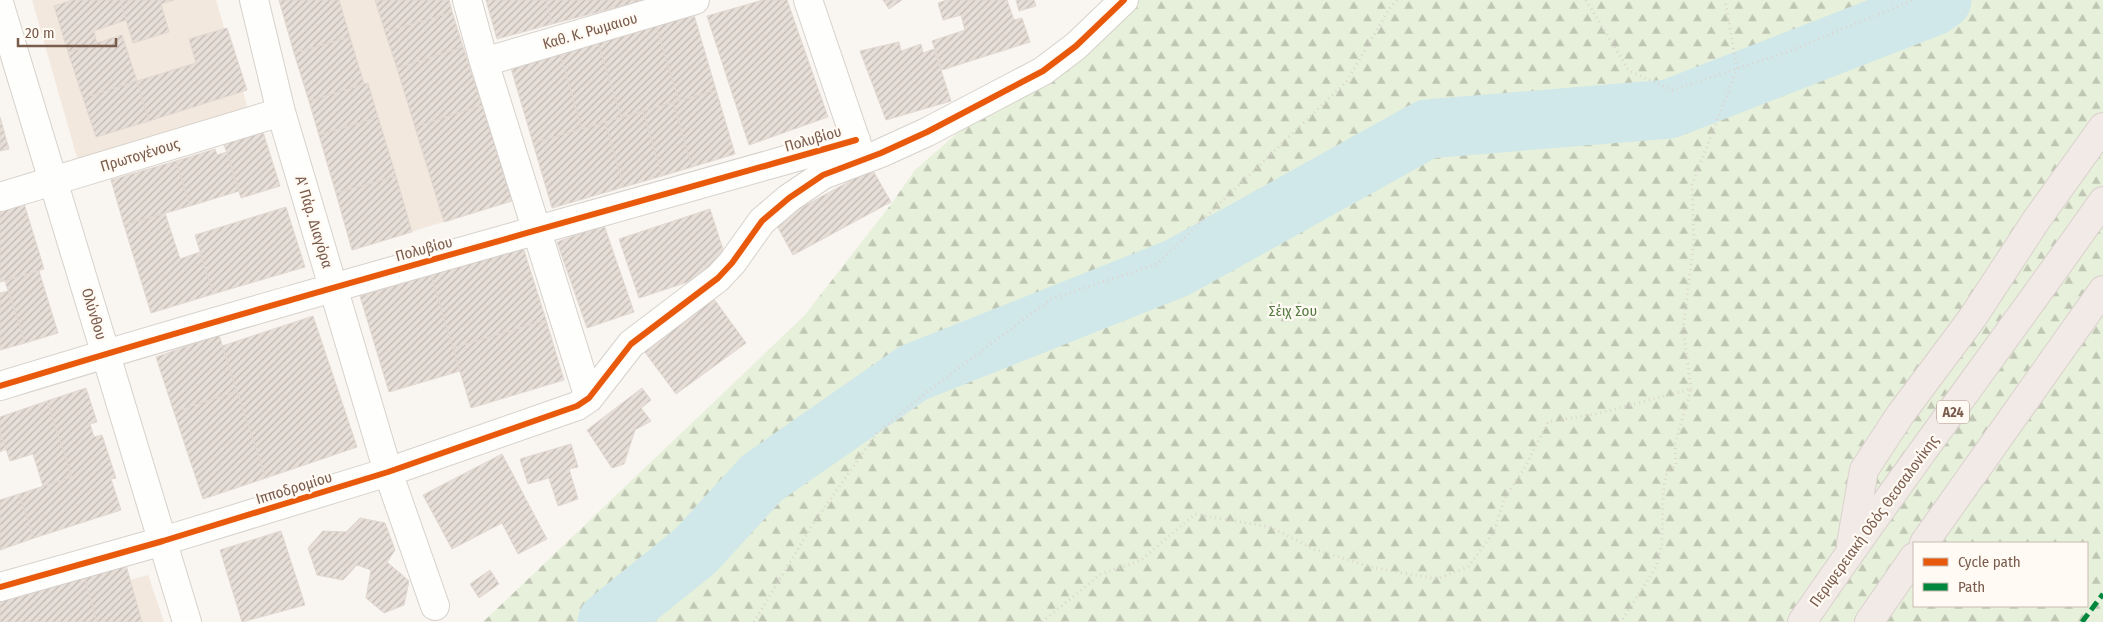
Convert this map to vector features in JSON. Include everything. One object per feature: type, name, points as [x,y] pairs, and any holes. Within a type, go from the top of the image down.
[{"type":"highway","points":[[1850,552],[1864,470],[1900,415],[1972,317],[2037,219],[2103,127]]},
{"type":"highway","name":"Περιφερειακή Οδός Θεσσαλονίκης","points":[[1802,622],[1850,552],[1948,419],[2103,201]]},
{"type":"highway","points":[[1925,542],[2103,290]]},
{"type":"highway","points":[[1868,622],[1913,558]]},
{"type":"street","name":"Α' Πάρ. Διαγόρα","points":[[254,0],[281,112],[388,472],[435,606]]},
{"type":"street","points":[[467,0],[484,62],[589,398]]},
{"type":"street","name":"Καθ. Κ. Ρωμαιου","points":[[484,62],[695,0]]},
{"type":"street","points":[[808,0],[859,150]]},
{"type":"street","points":[[589,398],[631,344],[718,278],[732,264],[750,235],[773,211],[859,150],[927,132],[1043,71],[1076,46],[1124,0]]},
{"type":"street","name":"Ολύνθου","points":[[0,6],[187,622]]},
{"type":"street","name":"Πρωτογένους","points":[[0,197],[281,112]]},
{"type":"street","name":"Πολυβίου","points":[[0,386],[334,287],[537,231],[859,150]]},
{"type":"street","name":"Ιπποδρομίου","points":[[0,587],[162,541],[388,472],[577,406],[589,398]]},
{"type":"path","points":[[754,622],[813,524],[877,433],[932,388],[1052,299],[1156,264],[1347,81],[1388,9],[1397,0]]},
{"type":"path","points":[[1586,0],[1629,71],[1672,90],[1787,52],[1913,0]]},
{"type":"path","points":[[1621,622],[1656,568],[1662,543],[1666,475],[1676,465],[1675,444],[1691,388],[1683,329],[1694,240],[1692,185],[1737,69],[1725,0]]},
{"type":"path","points":[[1042,622],[1101,574],[1140,561],[1196,514],[1270,527],[1316,550],[1371,567],[1437,579],[1468,567],[1494,532],[1504,499],[1524,469],[1548,422],[1600,414],[1691,388]]},
{"type":"shaded area","points":[[32,0],[216,0],[248,109],[78,161]]},
{"type":"shaded area","points":[[279,0],[449,0],[512,201],[352,250]]},
{"type":"shaded area","points":[[148,575],[164,622],[0,622],[0,615]]},
{"type":"green space","name":"Σέιχ Σου","points":[[1139,0],[2103,0],[2103,622],[483,622],[804,316],[892,203],[915,170],[976,117],[1101,38]]},
{"type":"building","points":[[73,0],[120,0],[126,20],[94,31],[97,44],[68,52],[54,6]]},
{"type":"building","points":[[120,0],[174,0],[161,4],[169,32],[133,43]]},
{"type":"building","points":[[279,0],[339,0],[350,37],[294,53]]},
{"type":"building","points":[[375,0],[449,0],[452,12],[385,32]]},
{"type":"building","points":[[486,0],[546,0],[552,24],[497,39]]},
{"type":"building","points":[[546,0],[641,0],[641,1],[552,24]]},
{"type":"building","points":[[763,0],[787,0],[828,117],[749,145],[707,16]]},
{"type":"building","points":[[883,0],[902,0],[889,9]]},
{"type":"building","points":[[947,0],[1007,0],[1014,20],[1022,18],[1030,42],[942,70],[932,41],[965,30],[961,15],[943,20],[938,3]]},
{"type":"building","points":[[1016,0],[1034,0],[1036,6],[1019,11]]},
{"type":"building","points":[[452,12],[463,47],[397,68],[385,32]]},
{"type":"building","points":[[694,15],[716,90],[679,101],[656,26]]},
{"type":"building","points":[[656,26],[679,101],[621,117],[598,43]]},
{"type":"building","points":[[227,28],[247,90],[149,121],[137,81],[196,63],[189,39]]},
{"type":"building","points":[[122,35],[137,81],[83,98],[68,52]]},
{"type":"building","points":[[350,37],[364,84],[309,101],[294,53]]},
{"type":"building","points":[[899,42],[901,51],[921,44],[923,53],[934,49],[951,101],[886,120],[860,51]]},
{"type":"building","points":[[598,43],[621,117],[582,129],[560,54]]},
{"type":"building","points":[[463,47],[482,105],[415,127],[397,68]]},
{"type":"building","points":[[560,54],[582,129],[533,143],[511,68]]},
{"type":"building","points":[[137,81],[149,121],[96,137],[83,98]]},
{"type":"building","points":[[368,83],[378,117],[319,135],[309,101]]},
{"type":"building","points":[[716,90],[735,154],[692,167],[673,102]]},
{"type":"building","points":[[673,102],[692,167],[662,176],[643,111]]},
{"type":"building","points":[[482,105],[512,201],[444,222],[415,127]]},
{"type":"building","points":[[643,111],[662,176],[624,187],[605,122]]},
{"type":"building","points":[[0,117],[9,149],[0,151]]},
{"type":"building","points":[[378,117],[396,176],[336,193],[319,135]]},
{"type":"building","points":[[605,122],[624,187],[552,208],[533,143]]},
{"type":"building","points":[[262,129],[280,186],[241,198],[223,141]]},
{"type":"building","points":[[215,149],[217,155],[227,152],[239,191],[190,206],[176,161]]},
{"type":"building","points":[[176,161],[190,206],[124,225],[111,180]]},
{"type":"building","points":[[872,169],[891,202],[793,255],[775,222]]},
{"type":"building","points":[[396,176],[412,232],[352,250],[336,193]]},
{"type":"building","points":[[23,200],[44,269],[0,282],[0,207]]},
{"type":"building","points":[[286,207],[305,267],[213,294],[195,235]]},
{"type":"building","points":[[710,209],[725,256],[718,272],[639,298],[619,239]]},
{"type":"building","points":[[165,213],[180,259],[200,252],[213,294],[151,313],[124,225]]},
{"type":"building","points":[[604,225],[634,312],[587,328],[557,242]]},
{"type":"building","points":[[523,247],[546,320],[453,348],[431,275]]},
{"type":"building","points":[[39,271],[58,333],[25,343],[5,281]]},
{"type":"building","points":[[431,275],[460,371],[389,392],[360,296]]},
{"type":"building","points":[[9,291],[25,343],[0,350],[0,293]]},
{"type":"building","points":[[714,299],[746,343],[676,394],[644,351]]},
{"type":"building","points":[[313,316],[357,447],[266,478],[222,346]]},
{"type":"building","points":[[546,320],[564,380],[471,408],[453,348]]},
{"type":"building","points":[[219,335],[237,391],[174,412],[156,357]]},
{"type":"building","points":[[86,388],[97,422],[90,424],[94,437],[102,435],[116,478],[111,479],[121,510],[34,538],[19,494],[72,477],[47,401]]},
{"type":"building","points":[[642,388],[651,400],[641,408],[651,421],[635,430],[624,464],[612,468],[587,430]]},
{"type":"building","points":[[237,391],[266,478],[203,499],[174,412]]},
{"type":"building","points":[[47,401],[72,477],[43,486],[33,454],[10,461],[0,431],[0,417]]},
{"type":"building","points":[[0,431],[6,449],[0,452]]},
{"type":"building","points":[[571,444],[578,467],[569,469],[578,499],[558,506],[549,478],[528,484],[520,459]]},
{"type":"building","points":[[502,454],[547,539],[518,554],[502,523],[452,549],[423,495]]},
{"type":"building","points":[[19,494],[34,538],[0,550],[0,500]]},
{"type":"building","points":[[360,518],[385,523],[395,550],[387,562],[409,581],[404,605],[384,613],[366,598],[371,570],[357,565],[343,580],[317,575],[308,548],[323,531],[346,532]]},
{"type":"building","points":[[281,531],[305,605],[242,622],[220,550]]},
{"type":"building","points":[[124,558],[142,622],[97,622],[82,569]]},
{"type":"building","points":[[82,569],[97,622],[0,622],[0,592]]},
{"type":"building","points":[[490,570],[499,584],[479,598],[470,584]]},
{"type":"waterway","points":[[607,622],[695,551],[762,478],[913,373],[1177,268],[1427,129],[1669,109],[1934,6],[1942,0]]},
{"type":"marked path","points":[[2082,622],[2103,594]]},
{"type":"cycle path","points":[[0,587],[163,541],[388,472],[577,406],[589,398],[631,344],[718,278],[732,263],[762,221],[789,198],[823,175],[881,153],[927,132],[1043,71],[1076,46],[1124,0]]},
{"type":"cycle path","points":[[0,386],[320,292],[856,140]]}]
